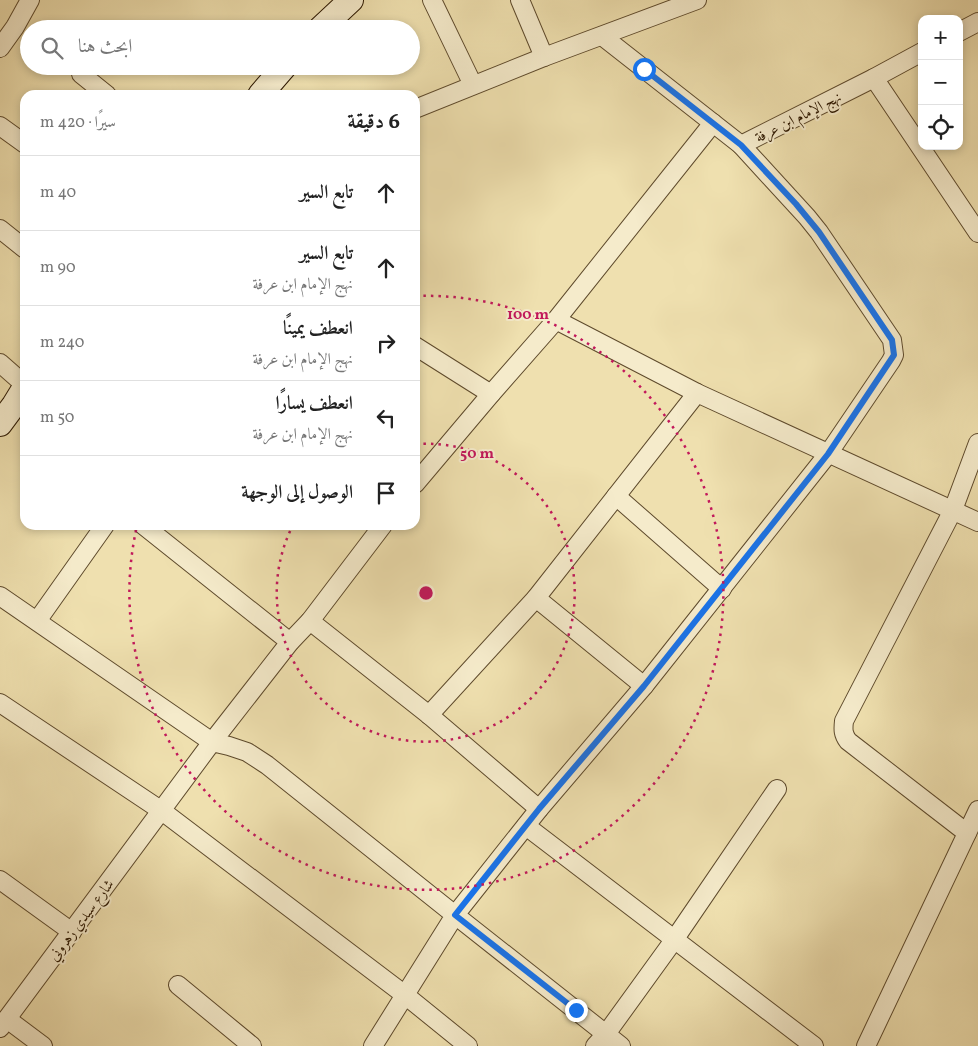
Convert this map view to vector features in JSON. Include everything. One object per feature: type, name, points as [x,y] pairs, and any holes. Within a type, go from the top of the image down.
[{"type":"main road","points":[[330,20],[351,0]]},
{"type":"main road","points":[[264,90],[277,75]]},
{"type":"main road","points":[[0,424],[20,395]]},
{"type":"street","points":[[0,48],[15,27],[30,0]]},
{"type":"street","points":[[432,0],[473,85]]},
{"type":"street","points":[[520,0],[544,57]]},
{"type":"street","points":[[420,107],[690,1]]},
{"type":"street","points":[[963,30],[978,22]]},
{"type":"street","points":[[602,36],[741,145]]},
{"type":"street","name":"نهج الإمام ابن عرفة","points":[[373,1046],[455,915],[539,809],[644,686],[722,589],[828,454],[891,361],[894,355],[892,340],[807,217],[741,145],[918,54]]},
{"type":"street","points":[[82,75],[101,90]]},
{"type":"street","points":[[874,78],[978,233]]},
{"type":"street","points":[[420,478],[556,320],[713,124]]},
{"type":"street","points":[[0,126],[20,140]]},
{"type":"street","points":[[0,229],[20,245]]},
{"type":"street","points":[[556,320],[697,393],[978,522]]},
{"type":"street","points":[[420,349],[491,394]]},
{"type":"street","points":[[0,363],[20,381]]},
{"type":"street","points":[[429,714],[536,598],[697,393]]},
{"type":"street","points":[[866,1046],[974,820],[848,741],[843,735],[844,721],[953,510],[978,443]]},
{"type":"street","points":[[616,496],[722,589]]},
{"type":"street","points":[[37,621],[101,530]]},
{"type":"street","points":[[149,530],[290,642]]},
{"type":"street","name":"شارع سيدي زهروني","points":[[4,1023],[212,742],[290,642],[310,621],[379,530]]},
{"type":"street","points":[[0,596],[212,742],[247,752],[267,765],[455,915],[600,1040],[621,1046]]},
{"type":"street","points":[[536,598],[644,686]]},
{"type":"street","points":[[310,621],[429,714],[539,809]]},
{"type":"street","points":[[0,703],[162,811],[468,1046]]},
{"type":"street","points":[[600,1040],[674,940],[777,788]]},
{"type":"street","points":[[526,826],[814,1046]]},
{"type":"street","points":[[0,880],[72,932]]},
{"type":"street","points":[[178,985],[252,1046]]},
{"type":"street","points":[[4,1023],[43,1046]]},
{"type":"route","points":[[576,1010],[455,915],[539,809],[644,686],[828,454],[894,355],[892,340],[819,232],[796,204],[741,145],[644,69]]}]
